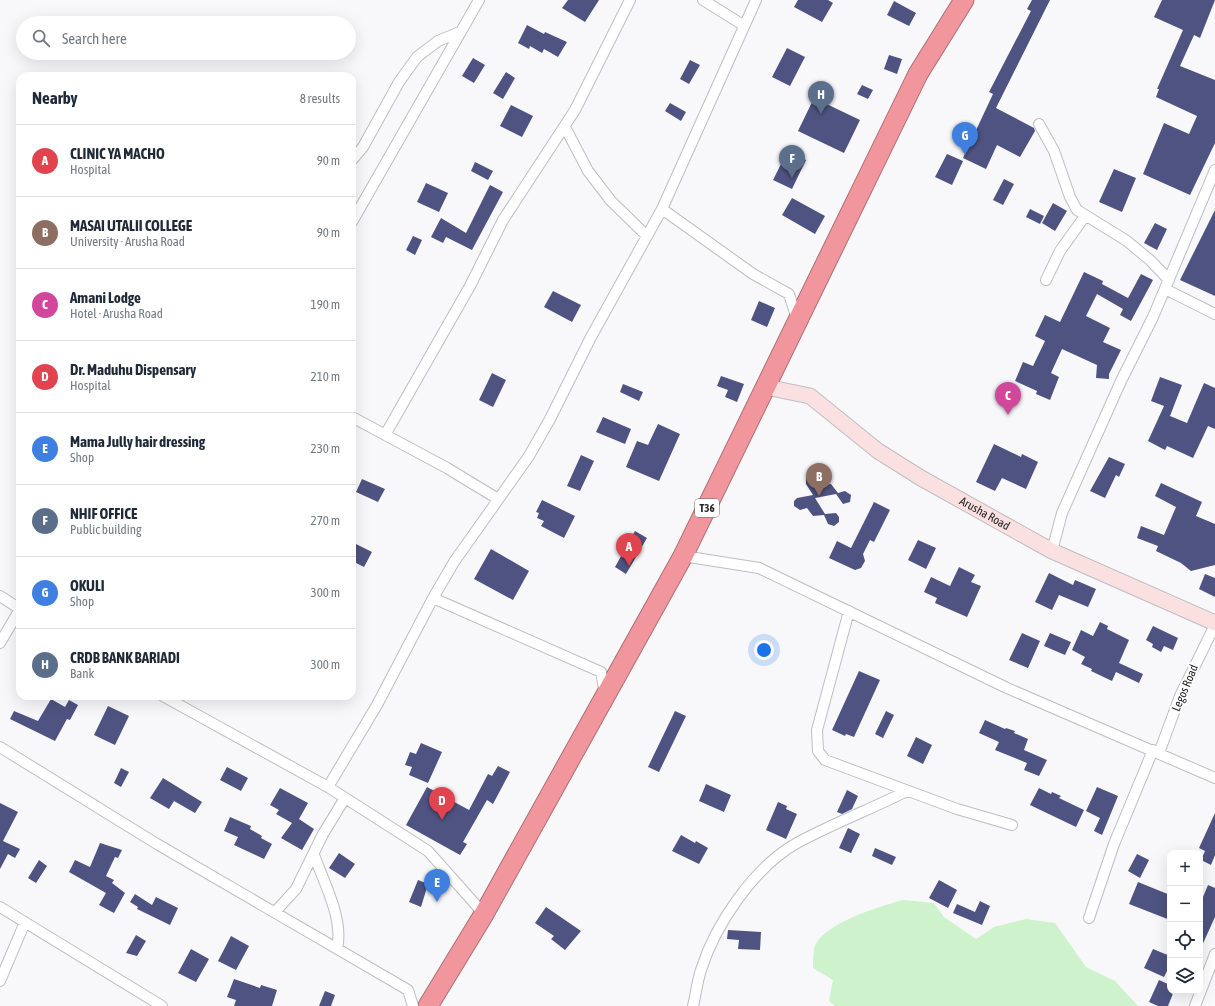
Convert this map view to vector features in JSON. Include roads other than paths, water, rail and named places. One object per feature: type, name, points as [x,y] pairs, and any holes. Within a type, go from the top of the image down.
[{"type":"highway","name":"T36","points":[[428,1006],[484,914],[683,556],[798,324],[918,74],[964,0]]},
{"type":"main road","name":"Arusha Road","points":[[766,387],[810,396],[878,451],[921,478],[1052,551],[1215,624]]},
{"type":"street","points":[[356,215],[479,0]]},
{"type":"street","points":[[385,435],[470,286],[503,220],[575,110],[630,0]]},
{"type":"street","points":[[703,0],[743,25]]},
{"type":"street","points":[[328,787],[377,705],[433,598],[470,537],[529,456],[591,337],[662,209],[743,25],[756,0]]},
{"type":"street","points":[[356,155],[363,147],[399,82],[417,57],[438,41],[460,32]]},
{"type":"street","points":[[1040,124],[1054,152],[1070,198],[1077,210],[1127,241],[1167,285],[1215,314]]},
{"type":"street","points":[[565,127],[588,171],[606,195],[647,236]]},
{"type":"street","points":[[1052,551],[1055,533],[1065,506],[1211,187],[1215,170]]},
{"type":"street","points":[[662,209],[753,274],[789,294],[798,324]]},
{"type":"street","points":[[1046,280],[1060,250],[1085,216]]},
{"type":"street","points":[[356,419],[458,475],[498,499]]},
{"type":"street","points":[[683,556],[759,568],[1007,688],[1156,751],[1215,778]]},
{"type":"street","points":[[0,596],[16,606]]},
{"type":"street","points":[[433,598],[601,672],[605,698]]},
{"type":"street","points":[[849,611],[820,715],[817,730],[818,751],[825,760],[957,809],[1012,825]]},
{"type":"street","points":[[0,642],[16,616]]},
{"type":"street","name":"Legos Road","points":[[1089,918],[1114,844],[1193,667],[1215,624]]},
{"type":"street","points":[[171,700],[328,787],[428,851],[484,914]]},
{"type":"street","points":[[0,747],[157,844],[408,990],[413,1006]]},
{"type":"street","points":[[693,1006],[701,970],[720,925],[745,890],[770,863],[796,844],[907,791]]},
{"type":"street","points":[[274,912],[296,889],[323,834],[345,798]]},
{"type":"street","points":[[314,854],[338,918],[340,938],[338,949]]},
{"type":"street","points":[[0,907],[162,1006]]},
{"type":"street","points":[[0,981],[25,922]]},
{"type":"street","points":[[1195,1006],[1215,954]]},
{"type":"place","name":"CRDB BANK BARIADI","points":[[821,114]]},
{"type":"place","name":"OKULI","points":[[965,155]]},
{"type":"place","name":"NHIF OFFICE","points":[[792,178]]},
{"type":"place","name":"Amani Lodge","points":[[1008,415]]},
{"type":"place","name":"MASAI UTALII COLLEGE","points":[[819,496]]},
{"type":"place","name":"CLINIC YA MACHO","points":[[629,566]]},
{"type":"place","name":"Dr. Maduhu Dispensary","points":[[442,820]]},
{"type":"place","name":"Mama Jully hair dressing","points":[[437,902]]}]
